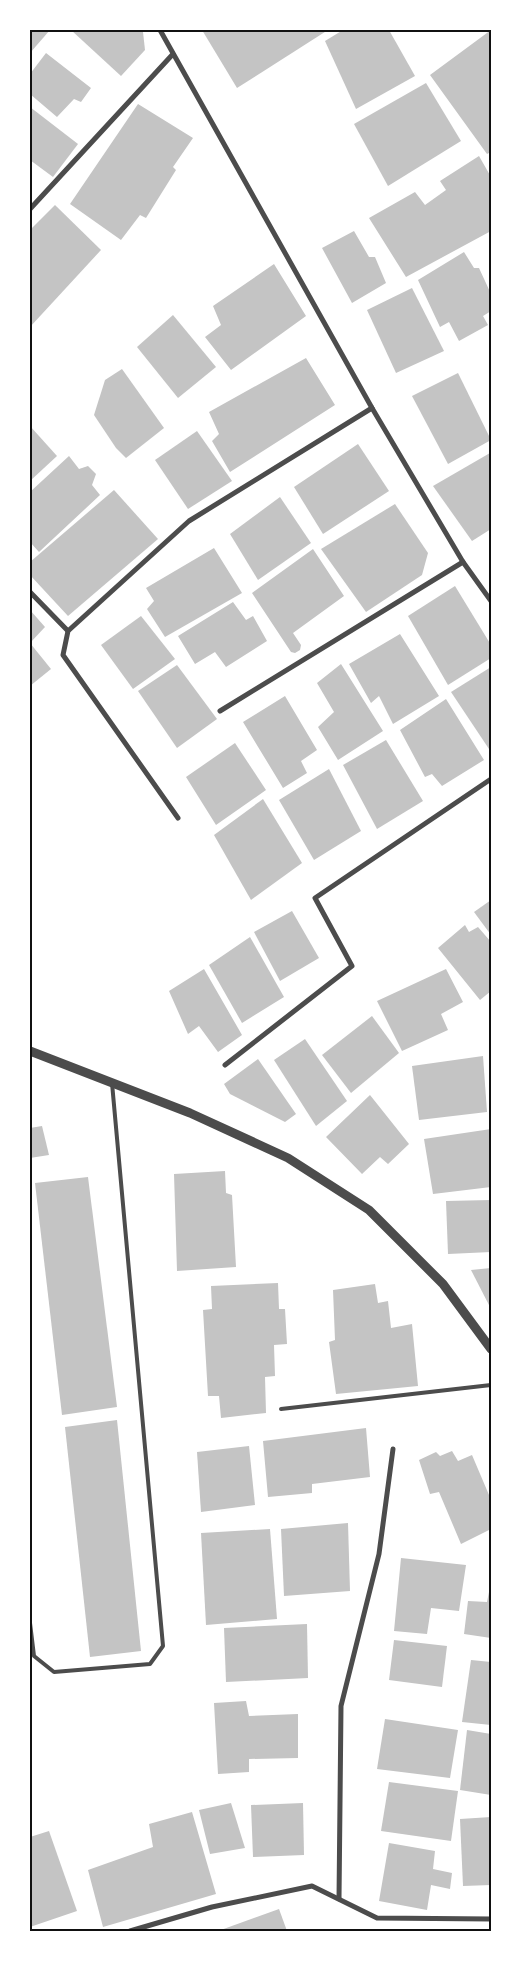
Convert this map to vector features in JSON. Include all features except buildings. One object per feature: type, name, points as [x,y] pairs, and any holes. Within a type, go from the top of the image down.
[{"type":"street","points":[[160,30],[372,408],[463,562],[491,601]]},
{"type":"street","points":[[30,209],[173,54]]},
{"type":"street","points":[[178,818],[63,655],[68,631],[189,521],[372,408]]},
{"type":"street","points":[[220,711],[463,562]]},
{"type":"street","points":[[30,592],[68,631]]},
{"type":"street","points":[[225,1065],[352,966],[315,898],[491,778]]},
{"type":"street","points":[[30,1051],[190,1113],[288,1158],[369,1210],[443,1284],[491,1349]]},
{"type":"street","points":[[339,1899],[341,1706],[378,1554],[393,1448]]},
{"type":"street","points":[[130,1931],[212,1907],[312,1886],[377,1918],[491,1918]]},
{"type":"lane","points":[[30,1623],[34,1656],[54,1672],[150,1664],[163,1646],[112,1083]]},
{"type":"lane","points":[[281,1409],[491,1386]]}]
